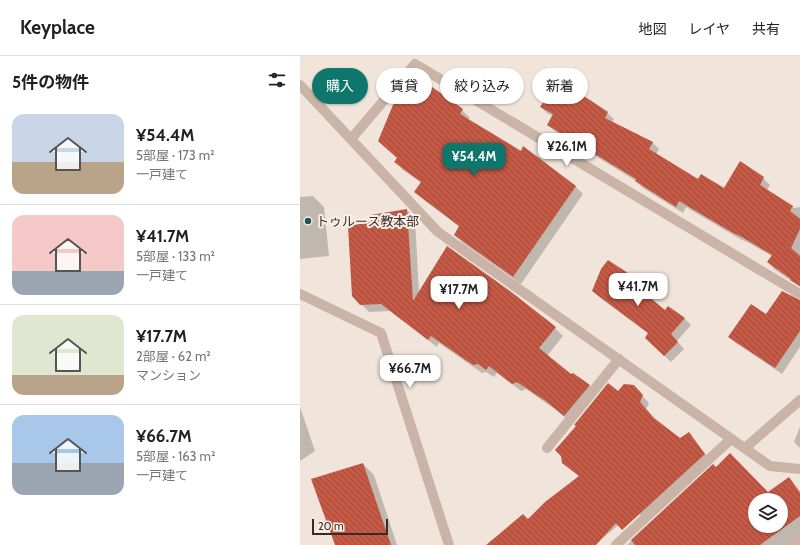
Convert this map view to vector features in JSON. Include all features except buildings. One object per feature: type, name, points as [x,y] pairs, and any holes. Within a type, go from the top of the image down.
[{"type":"street","points":[[351,139],[415,64],[800,294]]},
{"type":"street","points":[[300,85],[438,232],[770,466],[800,469]]},
{"type":"street","points":[[300,294],[381,333],[449,545]]},
{"type":"street","points":[[547,448],[619,359]]},
{"type":"street","points":[[745,448],[800,400]]},
{"type":"street","points":[[616,545],[731,438]]},
{"type":"street","points":[[791,545],[800,538]]},
{"type":"place","name":"トゥルース教本部","points":[[308,221]]}]
